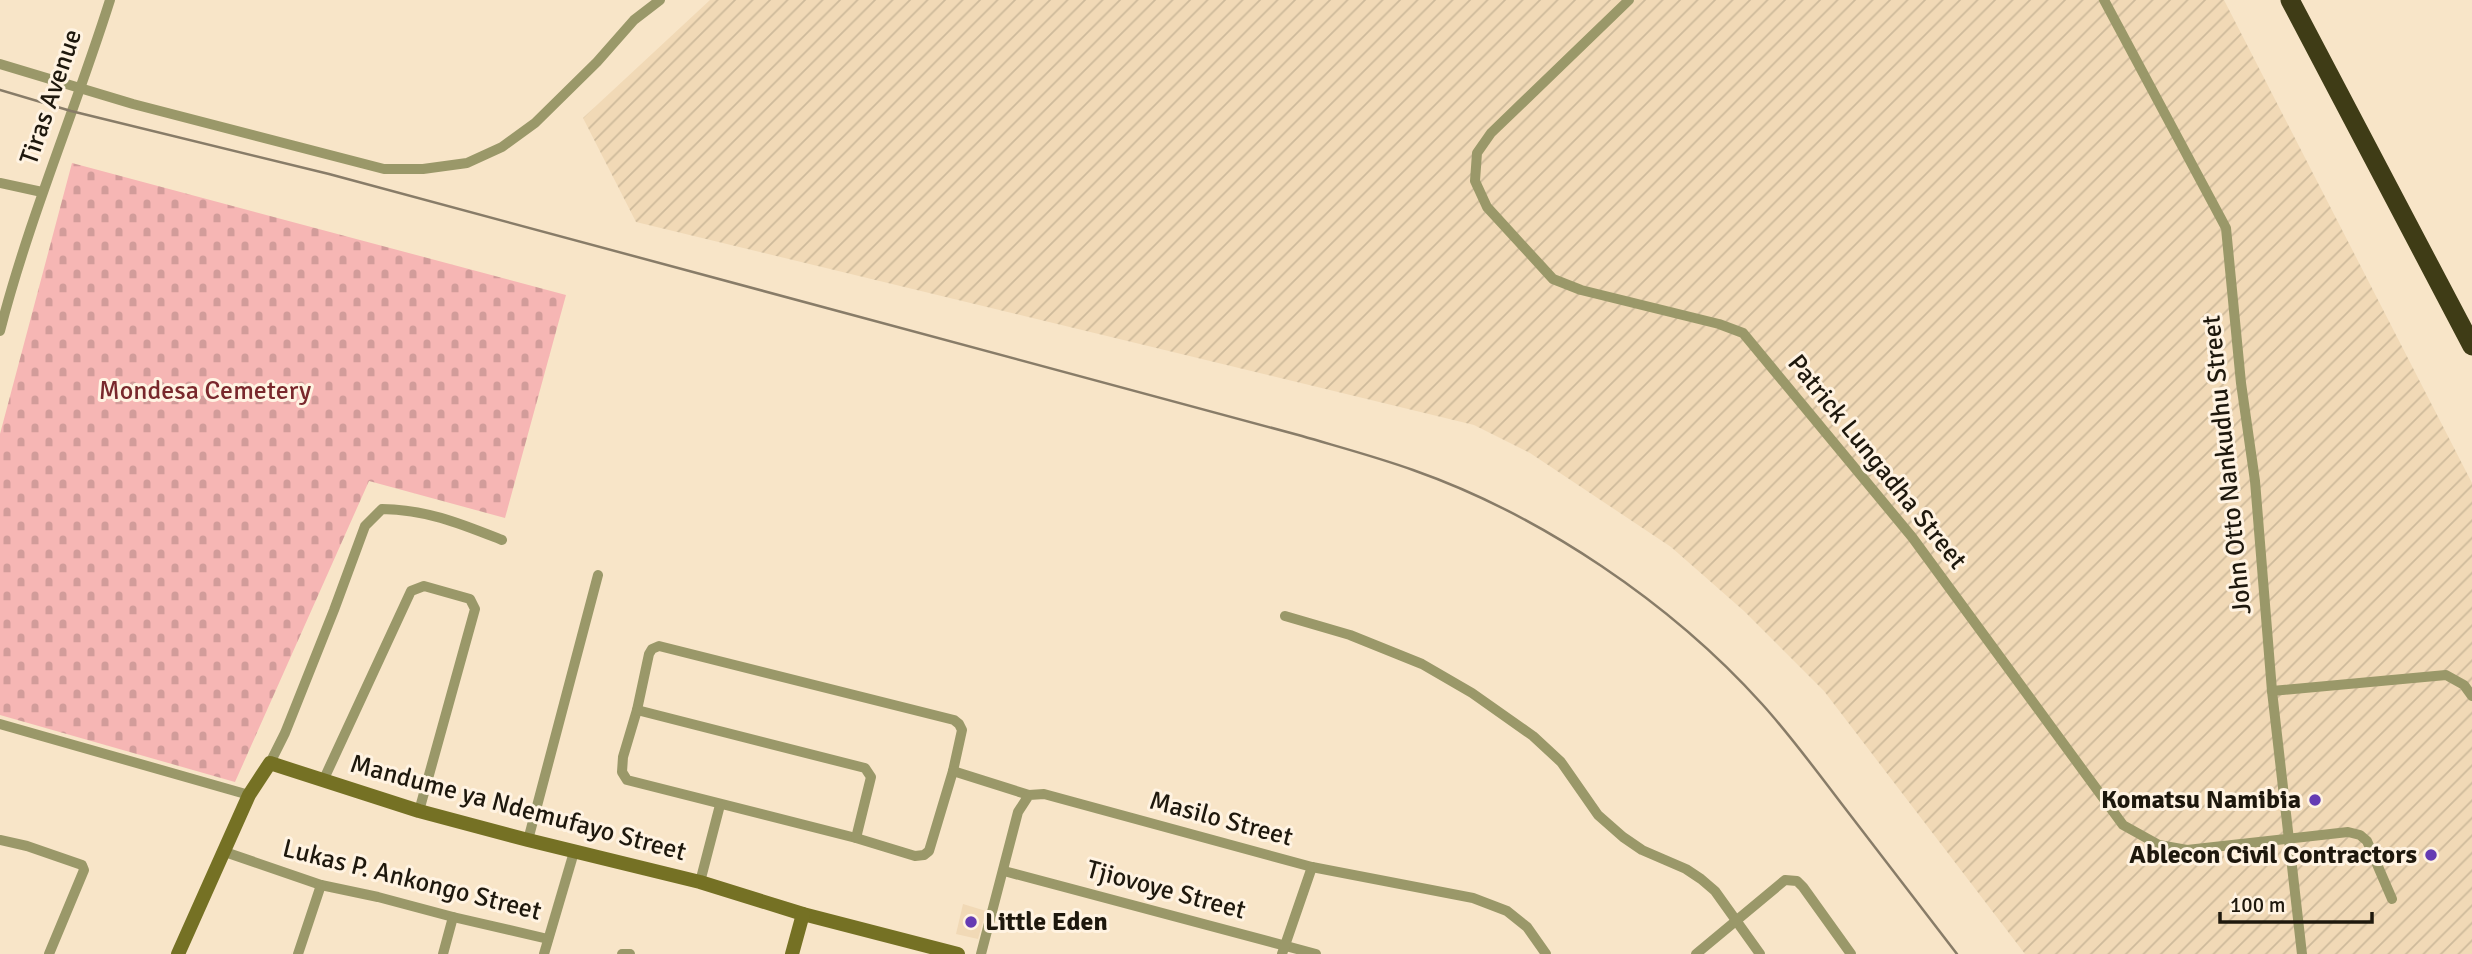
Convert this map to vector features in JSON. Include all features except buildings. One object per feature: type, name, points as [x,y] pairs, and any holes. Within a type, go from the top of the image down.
[{"type":"highway","points":[[2290,0],[2472,346]]},
{"type":"street","name":"Tiras Avenue","points":[[0,331],[12,284],[42,192],[110,0]]},
{"type":"street","points":[[0,64],[133,104],[384,169],[423,169],[467,163],[502,147],[536,123],[597,62],[634,20],[660,0]]},
{"type":"street","name":"Patrick Lungadha Street","points":[[1629,0],[1491,132],[1477,153],[1475,181],[1488,207],[1553,279],[1581,290],[1719,324],[1743,333],[1912,537],[2123,825],[2159,845],[2188,850],[2288,837],[2348,832],[2360,835],[2367,841],[2392,899]]},
{"type":"street","name":"John Otto Nankudhu Street","points":[[2104,0],[2226,228],[2241,383],[2255,481],[2272,691],[2302,954]]},
{"type":"street","points":[[0,183],[42,192]]},
{"type":"street","points":[[0,281],[12,284]]},
{"type":"street","points":[[178,954],[249,795],[285,733],[365,526],[382,509],[407,509],[437,515],[502,540]]},
{"type":"street","points":[[528,841],[598,575]]},
{"type":"street","points":[[324,781],[411,591],[424,586],[470,599],[475,609],[419,811]]},
{"type":"street","points":[[1285,616],[1350,635],[1422,664],[1472,693],[1533,736],[1561,762],[1598,814],[1623,836],[1642,850],[1686,869],[1715,891],[1760,954]]},
{"type":"street","points":[[659,646],[954,720],[962,730],[953,771],[929,851],[915,856],[856,838],[627,780],[622,772],[623,757],[649,654],[659,646]]},
{"type":"street","points":[[2272,691],[2446,675],[2464,685],[2472,696]]},
{"type":"street","points":[[637,710],[865,768],[871,777],[856,838]]},
{"type":"street","points":[[0,724],[249,795]]},
{"type":"street","name":"Mandume ya Ndemufayo Street","points":[[270,763],[419,811],[528,841],[700,882],[803,914],[958,954]]},
{"type":"street","name":"Masilo Street","points":[[953,771],[1029,795],[1044,794],[1312,867],[1473,898],[1507,911],[1527,926],[1546,954]]},
{"type":"street","points":[[981,954],[1018,812],[1029,795]]},
{"type":"street","points":[[700,882],[720,805]]},
{"type":"street","points":[[0,840],[27,846],[82,865],[83,870],[49,954]]},
{"type":"street","name":"Lukas P. Ankongo Street","points":[[225,852],[321,886],[379,897],[548,939]]},
{"type":"street","points":[[544,954],[574,852]]},
{"type":"street","points":[[1284,949],[1312,867]]},
{"type":"street","name":"Tjiovoye Street","points":[[1004,871],[1284,949],[1316,954]]},
{"type":"street","points":[[1696,954],[1785,880],[1797,881],[1851,954]]},
{"type":"street","points":[[298,954],[321,886]]},
{"type":"street","points":[[792,954],[803,914]]},
{"type":"street","points":[[443,954],[453,917]]},
{"type":"street","points":[[622,954],[630,954]]},
{"type":"shaded area","points":[[710,0],[2224,0],[2472,483],[2472,954],[2025,954],[1824,691],[1744,611],[1671,547],[1530,453],[1474,425],[636,222],[583,118]]},
{"type":"shaded area","name":"Little Eden","points":[[963,904],[986,911],[978,939],[956,934]]},
{"type":"green space","name":"Mondesa Cemetery","points":[[72,163],[566,295],[505,518],[369,481],[235,782],[0,715],[0,434]]},
{"type":"railway","points":[[0,90],[71,111],[329,174],[1302,436],[1399,465],[1461,489],[1509,511],[1601,566],[1645,597],[1726,667],[1792,740],[1957,954]]},
{"type":"place","name":"Komatsu Namibia","points":[[2315,800]]},
{"type":"place","name":"Ablecon Civil Contractors","points":[[2431,855]]},
{"type":"place","name":"Little Eden","points":[[971,922]]}]
